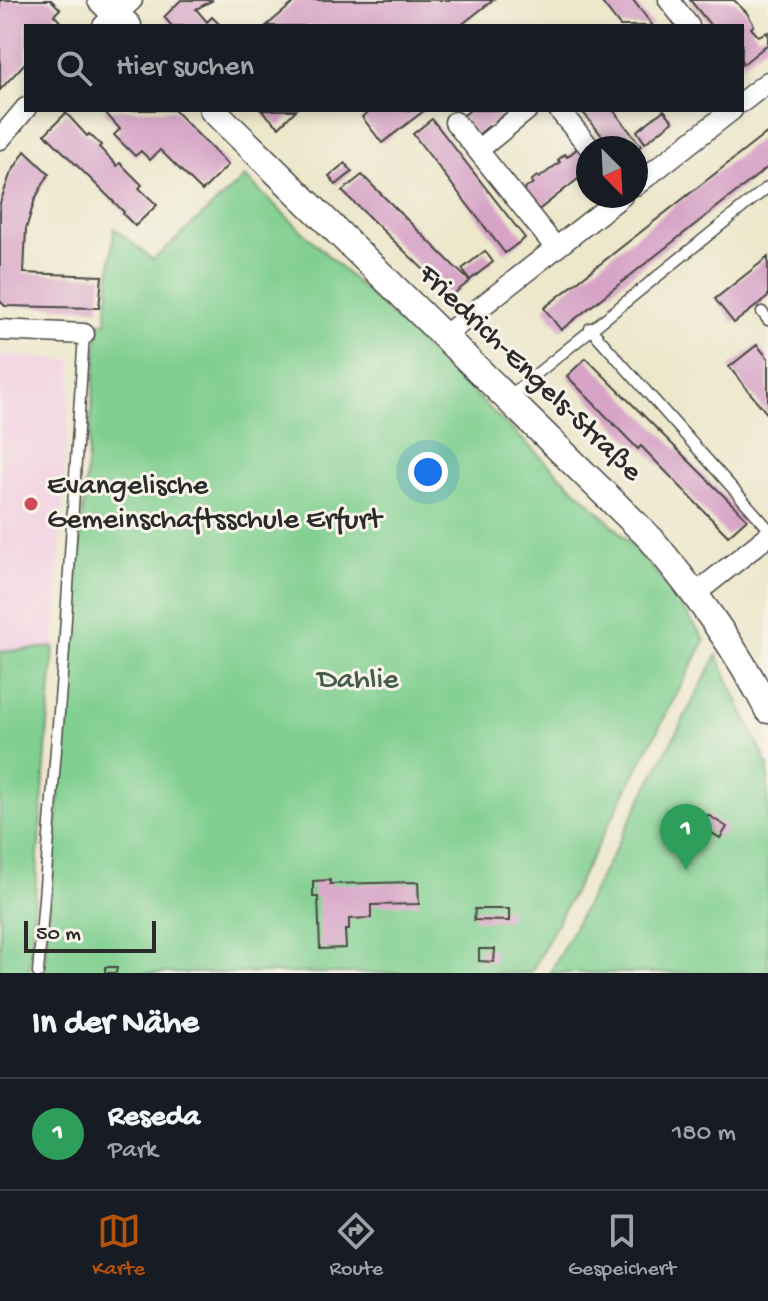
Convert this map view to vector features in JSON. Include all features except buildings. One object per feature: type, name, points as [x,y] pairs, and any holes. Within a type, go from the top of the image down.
[{"type":"street","points":[[669,0],[687,24]]},
{"type":"street","points":[[744,99],[768,82]]},
{"type":"street","points":[[0,139],[24,110]]},
{"type":"street","name":"Friedrich-Engels-Straße","points":[[215,112],[651,539],[729,640],[768,710]]},
{"type":"street","points":[[478,150],[525,112]]},
{"type":"street","points":[[561,112],[580,136]]},
{"type":"street","points":[[648,175],[727,112]]},
{"type":"street","points":[[455,122],[556,248]]},
{"type":"street","points":[[444,336],[607,208]]},
{"type":"street","points":[[0,330],[84,334]]},
{"type":"street","points":[[695,594],[768,536]]},
{"type":"lane","points":[[508,397],[768,187]]},
{"type":"lane","points":[[590,328],[768,528]]},
{"type":"lane","points":[[38,973],[64,650],[84,334]]},
{"type":"shaded area","name":"Evangelische Gemeinschaftsschule Erfurt","points":[[0,354],[72,361],[54,647],[13,653],[0,652]]},
{"type":"green space","name":"Dahlie","points":[[245,177],[616,528],[666,584],[705,640],[531,973],[44,973],[99,322],[106,322],[114,228],[153,260]]},
{"type":"green space","points":[[54,647],[29,973],[0,973],[0,652]]},
{"type":"green space","points":[[717,655],[768,766],[768,973],[550,973]]},
{"type":"place","name":"Evangelische Gemeinschaftsschule Erfurt","points":[[31,504]]},
{"type":"place","name":"Reseda","points":[[686,870]]}]
